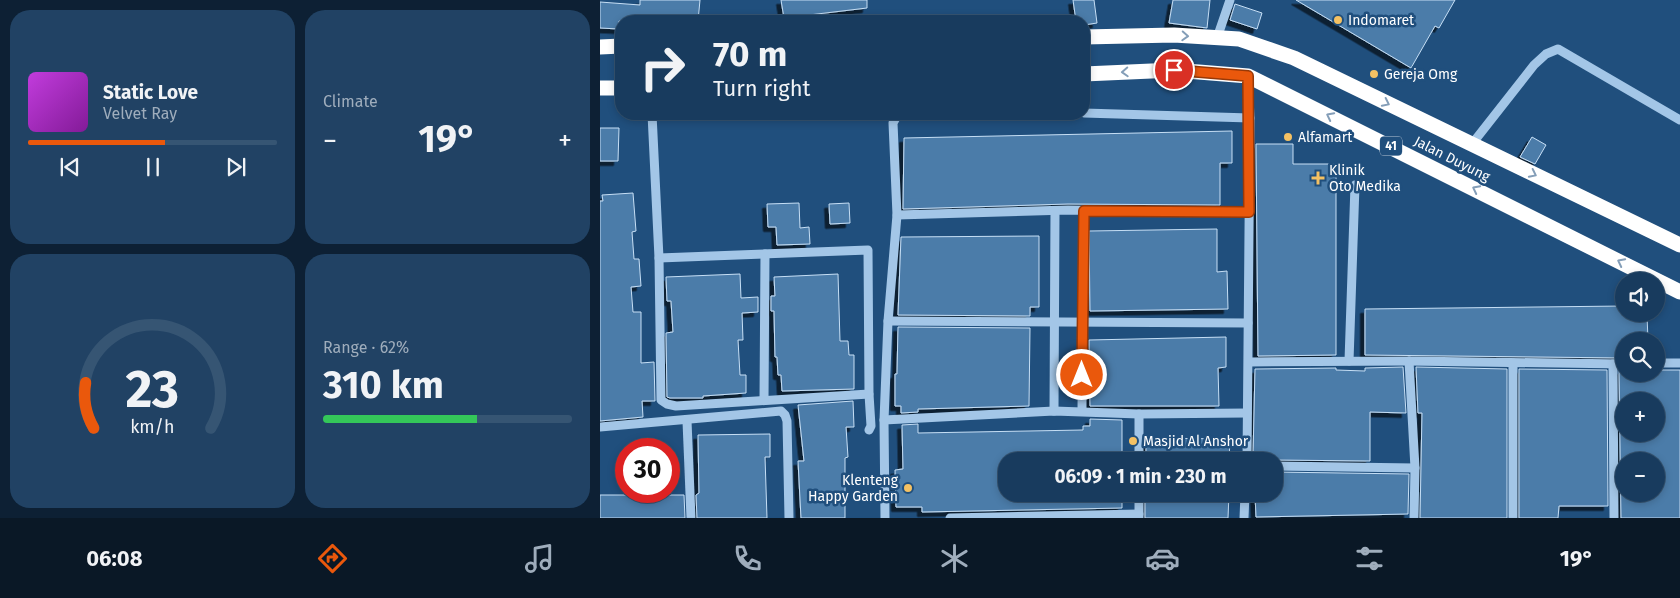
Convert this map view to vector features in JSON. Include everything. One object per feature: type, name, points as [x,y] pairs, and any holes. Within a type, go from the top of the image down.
[{"type":"highway","name":"Jalan Duyung","points":[[1090,37],[1174,36],[1239,39],[1294,58],[1680,245]]},
{"type":"highway","points":[[600,47],[615,46]]},
{"type":"highway","name":"Jalan Duyung","points":[[1090,74],[1174,70],[1248,76],[1680,292]]},
{"type":"highway","points":[[600,88],[615,88]]},
{"type":"street","points":[[1217,38],[1230,0]]},
{"type":"street","points":[[1472,144],[1534,65],[1546,54],[1558,49],[1680,120]]},
{"type":"street","points":[[1247,452],[1250,118],[1248,76]]},
{"type":"street","points":[[1090,113],[1250,118]]},
{"type":"street","points":[[652,120],[659,258],[661,400],[676,406],[869,394]]},
{"type":"street","points":[[885,518],[884,420],[888,320],[897,215],[893,123],[895,120]]},
{"type":"street","points":[[1349,361],[1355,185]]},
{"type":"street","points":[[897,215],[1055,211],[1249,212]]},
{"type":"street","points":[[1054,411],[1055,211]]},
{"type":"street","points":[[1082,411],[1084,211]]},
{"type":"street","points":[[659,258],[868,250],[871,426],[869,430]]},
{"type":"street","points":[[764,400],[765,254]]},
{"type":"street","points":[[888,320],[1248,323]]},
{"type":"street","points":[[1410,361],[1415,468],[1414,518]]},
{"type":"street","points":[[1249,362],[1410,361],[1613,364],[1614,518]]},
{"type":"street","points":[[1513,518],[1514,362]]},
{"type":"street","points":[[1665,363],[1680,363]]},
{"type":"street","points":[[600,427],[687,421],[776,410],[785,415],[787,421],[788,518]]},
{"type":"street","points":[[884,420],[1054,411],[1139,414],[1247,413]]},
{"type":"street","points":[[1139,414],[1139,452]]},
{"type":"street","points":[[687,421],[691,518]]},
{"type":"street","points":[[1283,466],[1415,468]]},
{"type":"street","points":[[950,518],[1139,516],[1139,502]]},
{"type":"street","points":[[1244,518],[1245,502]]},
{"type":"building","points":[[640,0],[700,0],[699,15],[615,15],[615,29],[600,28],[600,2],[640,5]]},
{"type":"building","points":[[781,0],[867,0],[867,8],[809,15],[784,15]]},
{"type":"building","points":[[1073,0],[1094,0],[1097,23],[1090,24],[1090,15],[1075,15]]},
{"type":"building","points":[[1173,0],[1210,0],[1207,28],[1169,23]]},
{"type":"building","points":[[1296,0],[1455,0],[1439,28],[1435,26],[1411,68]]},
{"type":"building","points":[[1235,4],[1262,13],[1257,29],[1230,20]]},
{"type":"building","points":[[600,128],[619,128],[618,161],[600,161]]},
{"type":"building","points":[[1232,131],[1232,163],[1220,163],[1220,205],[1068,204],[903,209],[904,138]]},
{"type":"building","points":[[1532,137],[1546,145],[1535,164],[1520,157]]},
{"type":"building","points":[[1256,144],[1293,144],[1293,164],[1336,164],[1336,355],[1258,356]]},
{"type":"building","points":[[633,193],[636,231],[632,232],[634,259],[639,259],[641,286],[631,287],[633,312],[641,312],[641,363],[654,362],[655,401],[642,401],[643,417],[600,421],[600,201],[603,201],[602,195]]},
{"type":"building","points":[[799,203],[800,228],[809,227],[810,244],[777,245],[776,227],[768,227],[767,204]]},
{"type":"building","points":[[849,203],[850,223],[830,224],[829,204]]},
{"type":"building","points":[[1217,229],[1217,272],[1227,271],[1228,309],[1090,311],[1089,231]]},
{"type":"building","points":[[1039,236],[1039,307],[1030,307],[1030,316],[898,315],[901,237]]},
{"type":"building","points":[[740,274],[741,298],[758,297],[758,312],[742,313],[743,340],[738,340],[740,375],[746,375],[746,393],[703,396],[703,398],[667,397],[666,333],[673,332],[671,301],[667,301],[666,277]]},
{"type":"building","points":[[838,274],[840,341],[848,341],[849,355],[854,355],[854,389],[782,391],[781,375],[778,375],[777,357],[775,357],[774,311],[771,311],[771,296],[775,296],[774,277]]},
{"type":"building","points":[[1615,306],[1615,322],[1647,322],[1648,332],[1615,332],[1615,358],[1365,355],[1365,309]]},
{"type":"building","points":[[898,327],[1030,328],[1029,406],[918,409],[918,412],[901,413],[901,406],[895,406]]},
{"type":"building","points":[[1226,337],[1226,367],[1218,368],[1219,406],[1090,406],[1089,340]]},
{"type":"building","points":[[1403,367],[1406,413],[1370,412],[1370,461],[1283,460],[1283,452],[1253,452],[1255,369],[1336,368],[1336,370],[1365,371],[1365,368]]},
{"type":"building","points":[[1416,367],[1507,369],[1507,518],[1420,518],[1422,413],[1418,413]]},
{"type":"building","points":[[1519,369],[1607,370],[1608,506],[1559,506],[1558,518],[1519,518]]},
{"type":"building","points":[[1665,370],[1680,370],[1680,518],[1621,518],[1621,502],[1665,502],[1665,452],[1620,452],[1620,442],[1665,442],[1665,392],[1619,392],[1619,382],[1665,382]]},
{"type":"building","points":[[853,401],[854,427],[846,427],[848,457],[845,458],[845,518],[801,518],[798,461],[804,461],[798,405]]},
{"type":"building","points":[[1090,419],[1122,420],[1122,452],[998,452],[998,502],[1122,502],[1122,508],[922,512],[922,507],[896,507],[895,470],[903,469],[902,425],[918,424],[918,433],[1083,430],[1083,426],[1090,426]]},
{"type":"building","points":[[770,434],[770,457],[765,457],[767,518],[697,518],[696,495],[699,493],[698,435]]},
{"type":"building","points":[[1146,438],[1230,439],[1229,452],[1146,452]]},
{"type":"building","points":[[1283,472],[1409,474],[1408,514],[1256,517],[1255,502],[1283,502]]},
{"type":"building","points":[[600,495],[615,495],[615,503],[680,503],[680,495],[684,495],[685,518],[600,518]]},
{"type":"building","points":[[1145,502],[1229,502],[1228,518],[1145,518]]},
{"type":"place","name":"Indomaret","points":[[1338,20]]},
{"type":"place","name":"Gereja Omg","points":[[1374,74]]},
{"type":"place","name":"Alfamart","points":[[1288,137]]},
{"type":"place","name":"Klinik Oto Medika","points":[[1318,178]]},
{"type":"place","name":"Masjid Al Anshor","points":[[1133,441]]},
{"type":"place","name":"Klenteng Happy Garden","points":[[908,488]]},
{"type":"route","points":[[1082,375],[1084,211],[1249,212],[1250,118],[1248,76],[1174,70]]}]
